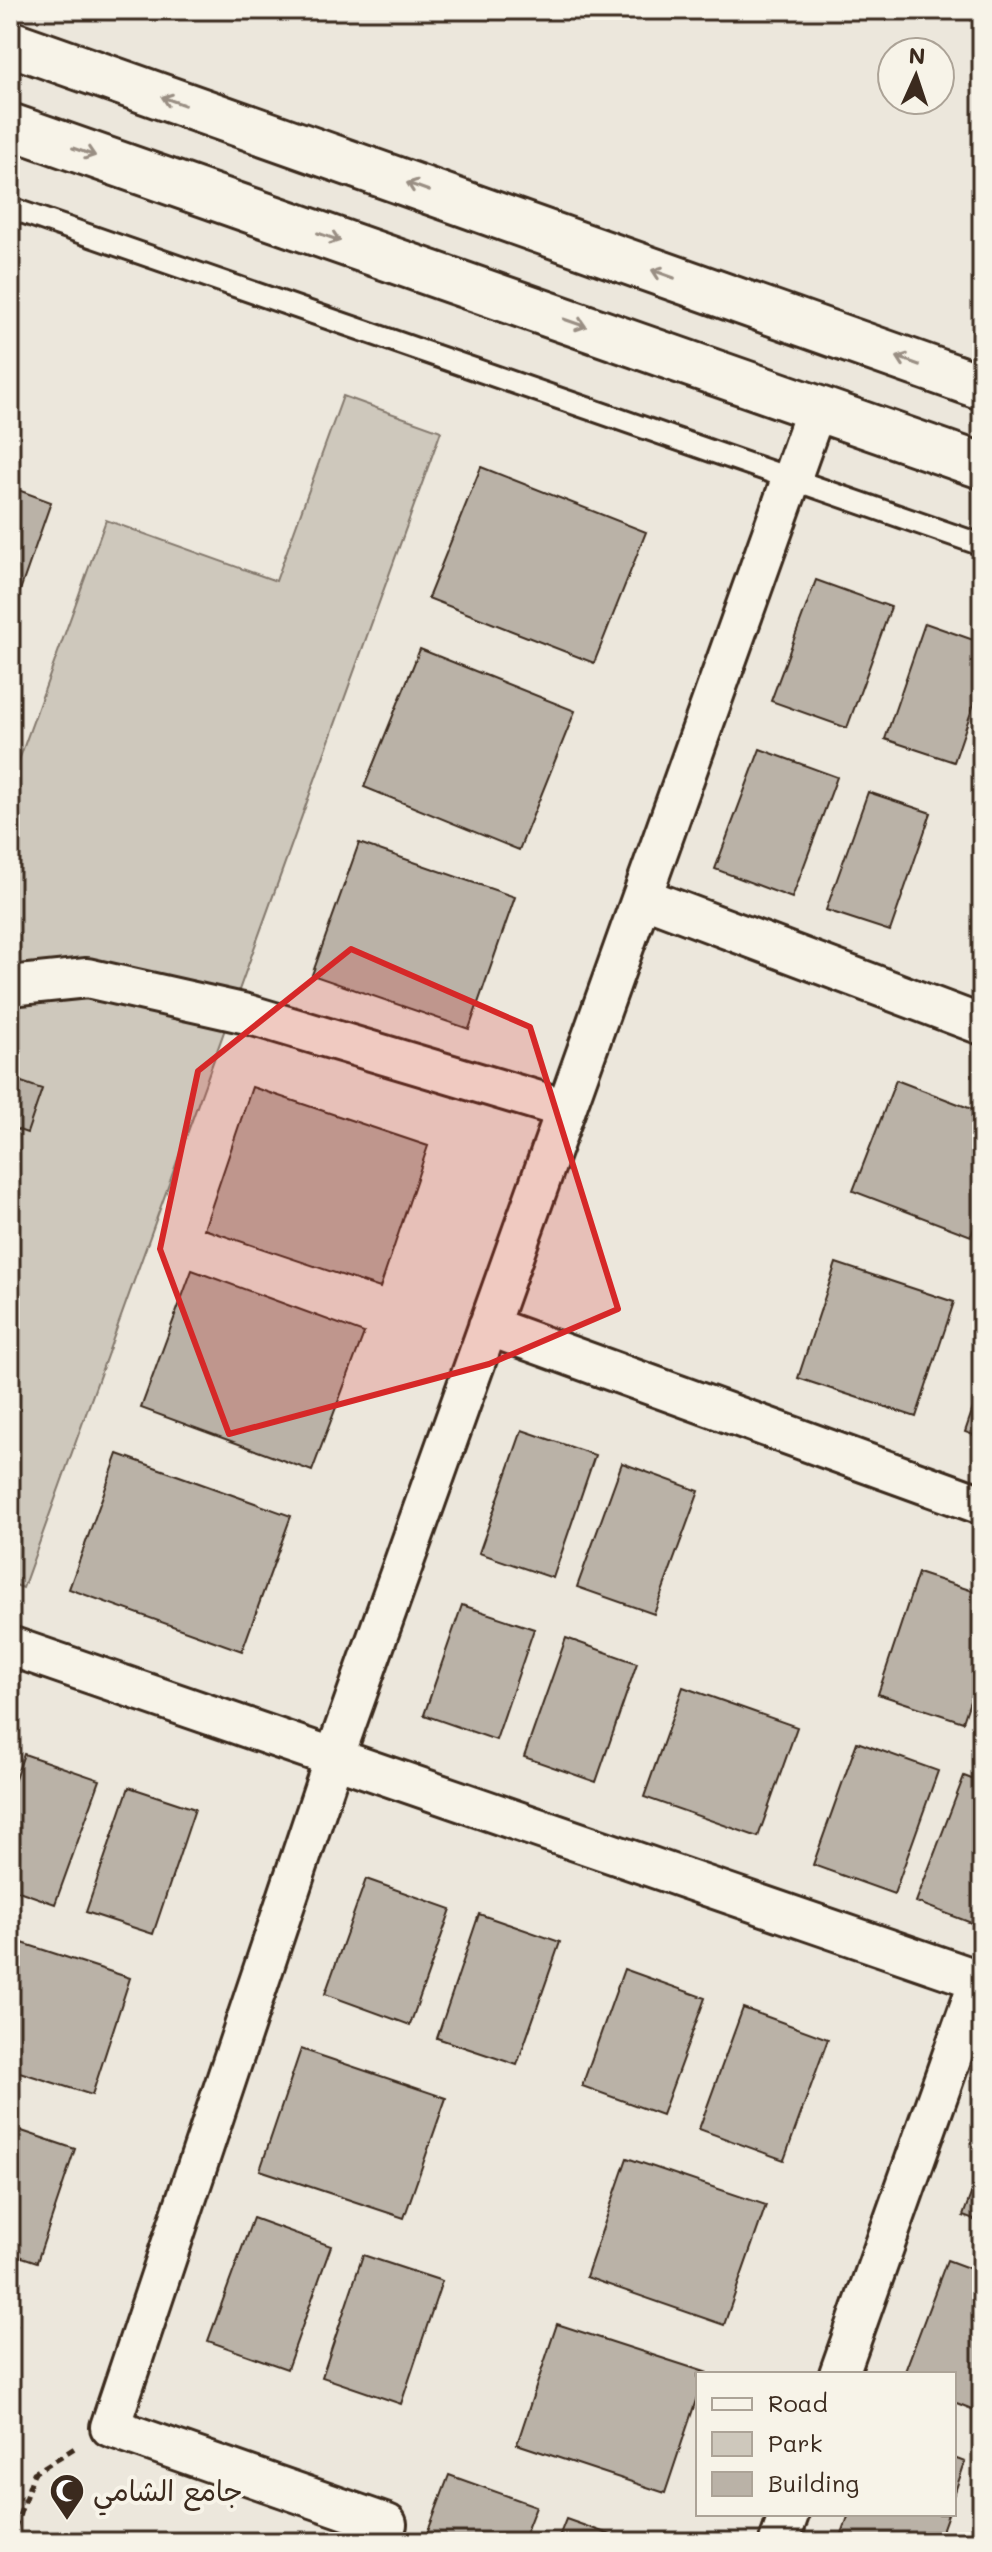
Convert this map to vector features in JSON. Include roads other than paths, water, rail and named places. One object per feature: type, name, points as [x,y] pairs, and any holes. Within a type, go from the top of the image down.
[{"type":"main road","points":[[10,43],[982,387]]},
{"type":"main road","points":[[10,126],[982,466]]},
{"type":"street","points":[[387,2524],[110,2427],[334,1758],[817,407]]},
{"type":"street","points":[[642,897],[982,1025]]},
{"type":"street","points":[[10,986],[87,978],[102,981],[247,1014],[566,1109]]},
{"type":"street","points":[[488,1326],[982,1505]]},
{"type":"street","points":[[10,1646],[981,1980],[840,2372]]},
{"type":"street","points":[[779,2542],[788,2516]]},
{"type":"lane","points":[[10,208],[982,545]]},
{"type":"place","name":"جامع الشامي","points":[[67,2522]]}]
